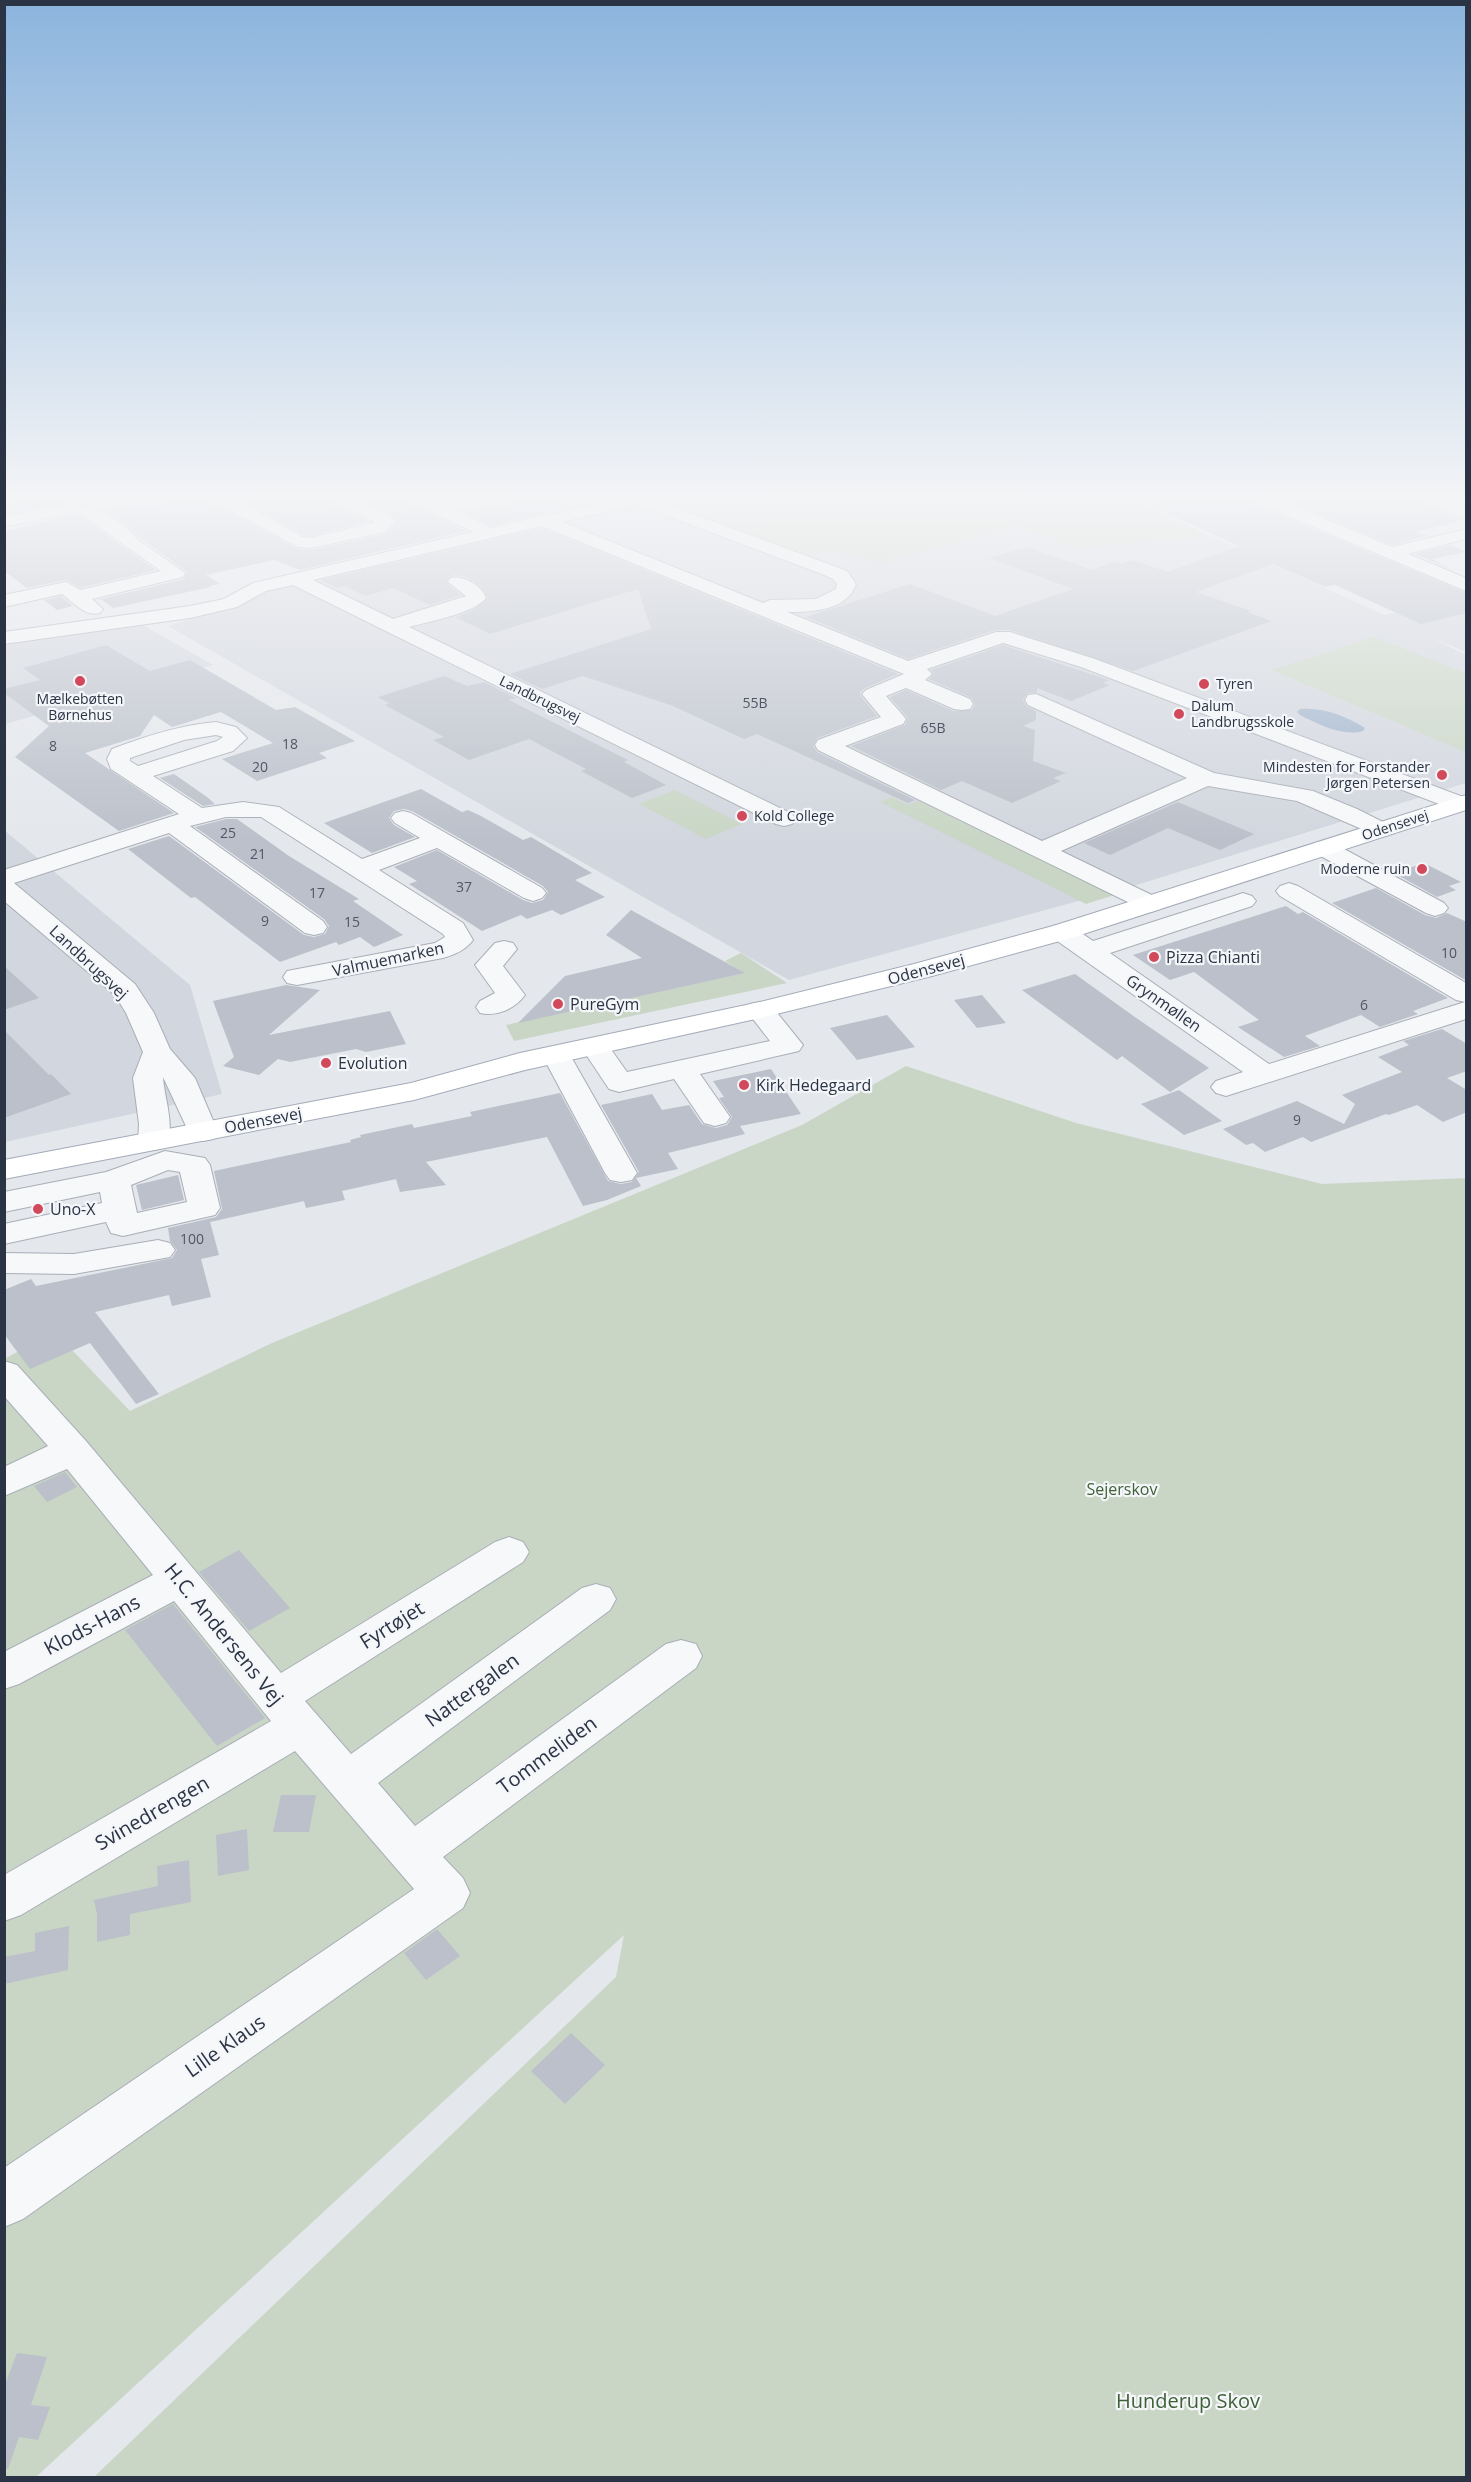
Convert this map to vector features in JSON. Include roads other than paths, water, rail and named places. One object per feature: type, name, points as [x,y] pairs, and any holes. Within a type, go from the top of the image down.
[{"type":"main road","name":"Odensevej","points":[[4,1170],[161,1141],[200,1124],[414,1091],[520,1062],[760,1010],[922,970],[1062,932],[1463,803]]},
{"type":"main road","name":"Odensevej","points":[[4,1156],[161,1141]]},
{"type":"street","points":[[94,610],[100,625]]},
{"type":"street","points":[[4,638],[201,610]]},
{"type":"street","name":"Landbrugsvej","points":[[359,610],[784,819]]},
{"type":"street","points":[[369,615],[387,610]]},
{"type":"street","points":[[392,626],[446,610]]},
{"type":"street","points":[[764,610],[907,674],[962,704]]},
{"type":"street","points":[[1151,904],[826,745],[895,720],[873,694],[907,674],[1003,636],[1096,666],[1463,803]]},
{"type":"street","points":[[1036,700],[1206,778],[1230,786],[1294,794],[1345,813],[1380,830]]},
{"type":"street","points":[[135,774],[198,816]]},
{"type":"street","points":[[1042,850],[1206,778]]},
{"type":"street","name":"Valmuemarken","points":[[4,878],[198,816],[224,809],[248,807],[271,813],[454,929],[460,940],[443,950],[297,977]]},
{"type":"street","points":[[403,818],[533,893]]},
{"type":"street","points":[[173,825],[314,927]]},
{"type":"street","points":[[359,869],[439,838]]},
{"type":"street","name":"Odensevej","points":[[1324,848],[1435,908]]},
{"type":"street","name":"Landbrugsvej","points":[[4,887],[125,990],[140,1013],[157,1052],[180,1078],[200,1124]]},
{"type":"street","points":[[1288,891],[1467,994]]},
{"type":"street","points":[[1089,951],[1242,901]]},
{"type":"street","name":"Grynmøllen","points":[[1062,932],[1265,1074]]},
{"type":"street","points":[[460,940],[509,944],[489,965],[511,995],[490,1007]]},
{"type":"street","points":[[595,1047],[619,1083],[789,1045],[760,1010]]},
{"type":"street","points":[[1227,1087],[1467,1010]]},
{"type":"street","points":[[116,1194],[123,1226],[204,1208],[194,1166],[161,1141],[147,1078],[157,1052]]},
{"type":"street","points":[[556,1055],[621,1173]]},
{"type":"street","points":[[682,1069],[715,1117]]},
{"type":"street","points":[[4,1234],[116,1194],[161,1141]]},
{"type":"street","points":[[4,1202],[116,1194]]},
{"type":"street","points":[[4,1263],[74,1264],[158,1250]]},
{"type":"street","name":"H.C. Andersens Vej","points":[[4,1373],[73,1450],[288,1712],[446,1893]]},
{"type":"street","points":[[4,1483],[73,1450]]},
{"type":"street","name":"Fyrtøjet","points":[[288,1712],[509,1552]]},
{"type":"street","name":"Klods-Hans","points":[[4,1672],[180,1579]]},
{"type":"street","name":"Nattergalen","points":[[347,1781],[596,1599]]},
{"type":"street","name":"Tommeliden","points":[[412,1854],[681,1656]]},
{"type":"street","name":"Svinedrengen","points":[[4,1900],[288,1712]]},
{"type":"street","name":"Lille Klaus","points":[[4,2200],[446,1893]]},
{"type":"water","points":[[1300,709],[1317,709],[1334,713],[1365,728],[1363,731],[1355,732],[1330,729],[1300,715],[1297,712]]},
{"type":"place","name":"Mælkebøtten Børnehus","points":[[80,681]]},
{"type":"place","name":"Tyren","points":[[1204,684]]},
{"type":"place","name":"Dalum Landbrugsskole","points":[[1179,714]]},
{"type":"place","name":"Mindesten for Forstander Jørgen Petersen","points":[[1442,775]]},
{"type":"place","name":"Kold College","points":[[742,816]]},
{"type":"place","name":"Moderne ruin","points":[[1422,869]]},
{"type":"place","name":"Pizza Chianti","points":[[1154,957]]},
{"type":"place","name":"PureGym","points":[[558,1004]]},
{"type":"place","name":"Evolution","points":[[326,1063]]},
{"type":"place","name":"Kirk Hedegaard","points":[[744,1085]]},
{"type":"place","name":"Uno-X","points":[[38,1209]]},
{"type":"park label","name":"Sejerskov","points":[[1122,1489]]},
{"type":"park label","name":"Hunderup Skov","points":[[1188,2401]]}]
